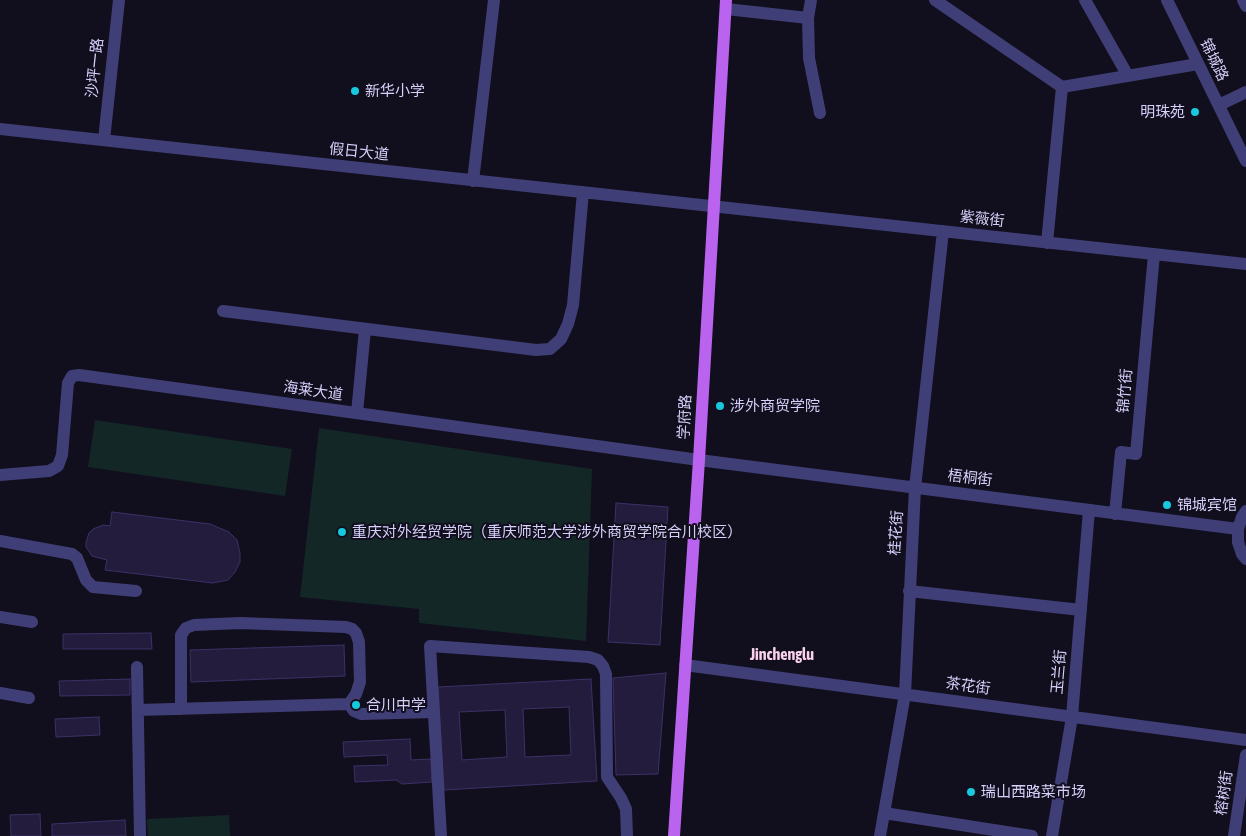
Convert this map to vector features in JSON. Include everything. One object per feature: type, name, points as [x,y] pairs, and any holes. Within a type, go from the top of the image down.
[{"type":"main road","name":"学府路","points":[[674,836],[726,5]]},
{"type":"street","name":"沙坪一路","points":[[104,140],[119,0]]},
{"type":"street","points":[[473,180],[494,0]]},
{"type":"street","points":[[811,0],[808,18],[808,58],[820,114]]},
{"type":"street","points":[[935,0],[1062,87],[1198,64]]},
{"type":"street","points":[[1085,0],[1128,76]]},
{"type":"street","name":"锦城路","points":[[1167,0],[1246,161]]},
{"type":"street","points":[[1243,0],[1246,6]]},
{"type":"street","points":[[726,5],[808,18]]},
{"type":"street","points":[[1047,243],[1062,87]]},
{"type":"street","points":[[1219,105],[1246,92]]},
{"type":"street","name":"假日大道","points":[[0,129],[714,207]]},
{"type":"street","points":[[0,129],[0,134]]},
{"type":"street","points":[[223,311],[536,350],[550,349],[561,339],[568,324],[573,305],[583,192]]},
{"type":"street","name":"紫薇街","points":[[714,207],[1246,264]]},
{"type":"street","name":"桂花街","points":[[880,836],[905,694],[915,488],[943,231]]},
{"type":"street","name":"锦竹街","points":[[1115,514],[1121,452],[1136,454],[1154,254]]},
{"type":"street","points":[[357,413],[365,329]]},
{"type":"street","name":"海莱大道","points":[[0,475],[48,471],[58,466],[62,455],[68,383],[72,376],[79,375],[699,460]]},
{"type":"street","name":"梧桐街","points":[[699,460],[1238,530]]},
{"type":"street","name":"玉兰街","points":[[1052,836],[1072,717],[1089,510]]},
{"type":"street","points":[[1246,511],[1238,530],[1238,542],[1246,559]]},
{"type":"street","points":[[0,541],[72,554],[77,558],[86,580],[93,587],[136,591]]},
{"type":"street","points":[[909,591],[1081,610]]},
{"type":"street","points":[[0,617],[32,622]]},
{"type":"street","points":[[181,709],[180,635],[186,628],[194,625],[240,623],[346,627],[352,629],[356,633],[359,642],[360,682],[356,694],[349,704]]},
{"type":"street","points":[[441,836],[430,646],[589,657],[598,660],[606,674],[607,777],[622,798],[626,809],[627,836]]},
{"type":"street","name":"茶花街","points":[[685,665],[1246,740]]},
{"type":"street","points":[[137,667],[140,836]]},
{"type":"street","points":[[0,693],[30,698]]},
{"type":"street","points":[[138,710],[349,704]]},
{"type":"street","points":[[349,704],[354,711],[361,714],[434,712]]},
{"type":"street","name":"榕树街","points":[[1234,836],[1246,755]]},
{"type":"street","points":[[884,813],[1032,836]]},
{"type":"green space","points":[[95,420],[292,449],[285,496],[88,467]]},
{"type":"green space","points":[[319,428],[592,469],[586,641],[419,623],[419,609],[300,597]]},
{"type":"green space","points":[[229,815],[230,836],[148,836],[147,819]]},
{"type":"building","points":[[616,503],[668,507],[660,645],[608,642]]},
{"type":"building","points":[[112,512],[210,524],[229,532],[237,540],[240,562],[228,580],[213,583],[105,570],[107,560],[92,556],[86,547],[86,542],[89,533],[93,529],[103,525],[110,526]]},
{"type":"building","points":[[151,633],[152,649],[63,649],[63,634]]},
{"type":"building","points":[[344,645],[345,676],[191,682],[190,650]]},
{"type":"building","points":[[666,673],[658,774],[616,775],[613,678]]},
{"type":"building","points":[[130,679],[130,695],[60,696],[59,681]]},
{"type":"building","points":[[591,679],[597,781],[444,790],[438,687]],"holes":[[[569,707],[571,755],[525,757],[523,709]],[[505,710],[507,757],[462,760],[459,712]]]},
{"type":"building","points":[[99,717],[100,735],[56,737],[55,719]]},
{"type":"building","points":[[410,739],[411,760],[431,759],[432,782],[402,784],[396,780],[355,782],[354,766],[388,765],[387,755],[344,757],[343,742]]},
{"type":"building","points":[[40,814],[41,836],[11,836],[10,815]]},
{"type":"building","points":[[125,820],[126,836],[52,836],[52,824]]},
{"type":"place","name":"新华小学","points":[[355,91]]},
{"type":"place","name":"明珠苑","points":[[1195,112]]},
{"type":"place","name":"涉外商贸学院","points":[[720,406]]},
{"type":"place","name":"锦城宾馆","points":[[1167,505]]},
{"type":"place","name":"重庆对外经贸学院（重庆师范大学涉外商贸学院合川校区）","points":[[342,532]]},
{"type":"place","name":"合川中学","points":[[356,705]]},
{"type":"place","name":"瑞山西路菜市场","points":[[971,792]]},
{"type":"district","name":"Jinchenglu","points":[[782,655]]}]
